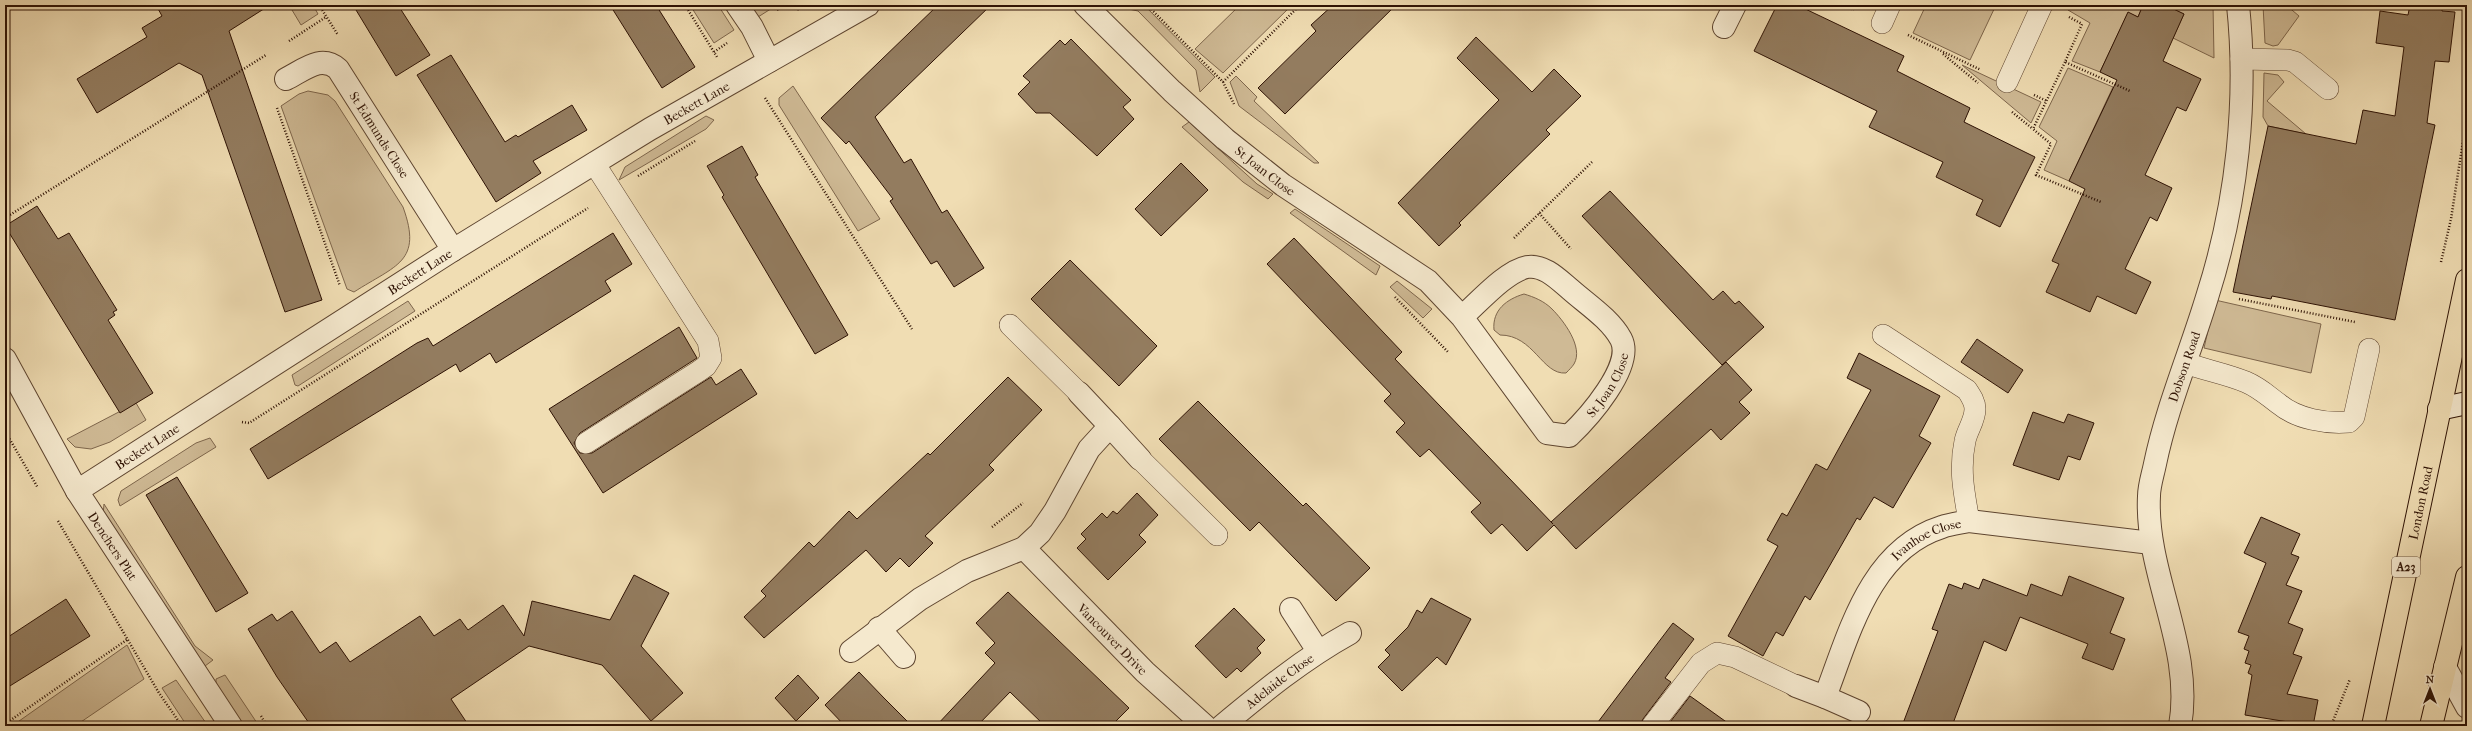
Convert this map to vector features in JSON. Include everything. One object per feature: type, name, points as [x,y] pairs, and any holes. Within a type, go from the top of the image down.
[{"type":"main road","name":"London Road","points":[[2373,726],[2439,409],[2462,324],[2467,280]]},
{"type":"main road","points":[[2431,726],[2467,577]]},
{"type":"street","points":[[737,5],[752,27],[769,61]]},
{"type":"street","name":"Beckett Lane","points":[[77,491],[453,250],[594,163],[732,82],[868,5]]},
{"type":"street","name":"St Joan Close","points":[[1085,5],[1166,86],[1225,139],[1283,185],[1428,281],[1462,317],[1547,433],[1569,436],[1584,422],[1619,372],[1622,357],[1622,340],[1613,326],[1556,277],[1541,268],[1526,267],[1504,278],[1462,317]]},
{"type":"street","points":[[1724,27],[1735,5]]},
{"type":"street","name":"Dobson Road","points":[[2185,725],[2178,656],[2168,606],[2151,543],[2149,496],[2159,446],[2209,293],[2224,231],[2236,160],[2240,110],[2241,60],[2238,5]]},
{"type":"street","name":"St Edmunds Close","points":[[286,79],[321,61],[331,62],[338,69],[453,250]]},
{"type":"street","name":"Denchers Plat","points":[[5,359],[77,491],[231,726]]},
{"type":"street","points":[[1079,393],[1140,459]]},
{"type":"street","points":[[2439,409],[2467,403]]},
{"type":"street","points":[[850,651],[879,628],[920,600],[967,571],[1024,548],[1040,533],[1055,511],[1072,476],[1089,449],[1110,426]]},
{"type":"street","name":"Ivanhoe Close","points":[[1825,697],[1872,582],[1892,557],[1918,539],[1941,527],[1969,521],[2151,543]]},
{"type":"street","name":"Vancouver Drive","points":[[1024,548],[1145,672],[1205,726]]},
{"type":"street","name":"Adelaide Close","points":[[1291,609],[1318,651]]},
{"type":"street","points":[[879,628],[904,657]]},
{"type":"street","name":"Adelaide Close","points":[[1222,726],[1285,674],[1318,651],[1350,634]]},
{"type":"street","points":[[2445,667],[2467,707]]},
{"type":"street","points":[[1796,686],[1859,712]]},
{"type":"lane","points":[[2007,82],[2042,5]]},
{"type":"lane","points":[[2241,60],[2288,60],[2295,62],[2328,89]]},
{"type":"lane","points":[[586,442],[699,371],[706,366],[711,358],[708,341],[594,163]]},
{"type":"lane","points":[[1010,325],[1079,393]]},
{"type":"lane","points":[[1883,334],[1967,390],[1973,398],[1975,409],[1964,442],[1961,478],[1969,521]]},
{"type":"lane","points":[[2185,363],[2245,382],[2267,392],[2279,405],[2293,412],[2325,423],[2336,423],[2348,422],[2354,417],[2369,350]]},
{"type":"lane","points":[[1140,459],[1217,535]]},
{"type":"lane","points":[[1652,726],[1701,663],[1717,653],[1735,657],[1796,686]]},
{"type":"path","points":[[684,5],[732,82]]},
{"type":"path","points":[[1147,5],[1223,82],[1236,108]]},
{"type":"path","points":[[1223,82],[1300,5]]},
{"type":"path","points":[[1843,5],[1886,14],[2007,82],[2047,101]]},
{"type":"path","points":[[2063,14],[2082,24],[2033,129],[2051,144],[2036,175],[2101,202]]},
{"type":"path","points":[[286,42],[326,17]]},
{"type":"path","points":[[5,218],[273,50]]},
{"type":"path","points":[[259,59],[262,66]]},
{"type":"path","points":[[2065,62],[2130,91]]},
{"type":"path","points":[[758,102],[772,93]]},
{"type":"path","points":[[765,98],[912,329]]},
{"type":"path","points":[[275,103],[351,316]]},
{"type":"path","points":[[236,422],[250,423],[612,192],[698,139]]},
{"type":"path","points":[[1512,240],[1592,162]]},
{"type":"path","points":[[2209,293],[2362,324]]},
{"type":"path","points":[[5,431],[41,492]]},
{"type":"path","points":[[56,518],[159,692],[182,726]]},
{"type":"path","points":[[5,724],[128,639]]},
{"type":"shaded area","points":[[289,5],[313,5],[318,14],[301,25]]},
{"type":"shaded area","points":[[690,5],[718,5],[734,30],[714,43]]},
{"type":"shaded area","points":[[750,5],[777,5],[758,17]]},
{"type":"shaded area","points":[[1110,5],[1144,5],[1215,77],[1200,92],[1196,70],[1138,11]]},
{"type":"shaded area","points":[[1240,5],[1292,5],[1223,73],[1195,49]]},
{"type":"shaded area","points":[[1926,5],[1996,5],[1970,60],[1913,33]]},
{"type":"shaded area","points":[[2069,5],[2143,5],[2138,17],[2128,13],[2100,72],[2072,61],[2090,23],[2068,10]]},
{"type":"shaded area","points":[[2165,5],[2213,5],[2214,58],[2173,38],[2184,14]]},
{"type":"shaded area","points":[[2263,5],[2286,5],[2299,16],[2278,45],[2273,46],[2265,43]]},
{"type":"shaded area","points":[[1962,65],[2041,102],[2031,123]]},
{"type":"shaded area","points":[[2068,68],[2113,87],[2069,181],[2044,170],[2057,141],[2039,127]]},
{"type":"shaded area","points":[[2264,73],[2278,75],[2284,82],[2267,101],[2306,134],[2268,126],[2263,117]]},
{"type":"shaded area","points":[[1236,76],[1257,97],[1254,101],[1319,163],[1314,163],[1239,106],[1230,82]]},
{"type":"shaded area","points":[[793,86],[880,219],[858,231],[779,105],[779,98]]},
{"type":"shaded area","points":[[308,91],[328,95],[335,101],[403,207],[408,225],[410,240],[407,251],[402,260],[393,268],[354,292],[347,289],[281,106],[299,94]]},
{"type":"shaded area","points":[[706,116],[714,120],[706,129],[619,180],[625,167]]},
{"type":"shaded area","points":[[1189,122],[1257,184],[1273,194],[1268,199],[1243,182],[1182,127]]},
{"type":"shaded area","points":[[1295,209],[1380,266],[1376,275],[1290,213]]},
{"type":"shaded area","points":[[1397,281],[1432,309],[1423,318],[1390,287]]},
{"type":"shaded area","points":[[1524,294],[1531,296],[1549,306],[1557,314],[1571,334],[1576,350],[1576,357],[1574,364],[1566,373],[1558,372],[1550,368],[1521,341],[1512,337],[1500,335],[1494,330],[1495,317],[1502,306],[1512,299]]},
{"type":"shaded area","points":[[2215,300],[2321,324],[2311,373],[2204,348]]},
{"type":"shaded area","points":[[408,301],[415,311],[298,386],[295,385],[292,375]]},
{"type":"shaded area","points":[[136,403],[146,420],[110,442],[91,449],[75,447],[67,439]]},
{"type":"shaded area","points":[[210,438],[216,447],[120,506],[118,500],[121,491],[196,443]]},
{"type":"shaded area","points":[[104,504],[195,646],[213,660],[205,666],[200,665],[103,515]]},
{"type":"shaded area","points":[[127,645],[144,679],[75,726],[12,726]]},
{"type":"shaded area","points":[[225,675],[259,726],[240,726],[216,689],[216,679]]},
{"type":"shaded area","points":[[176,680],[208,726],[187,726],[162,688]]},
{"type":"building","points":[[156,5],[270,5],[229,31],[322,300],[285,312],[202,75],[179,63],[97,113],[77,79],[147,37],[142,28],[162,16]]},
{"type":"building","points":[[353,5],[398,5],[430,55],[396,76]]},
{"type":"building","points":[[610,5],[656,5],[695,67],[662,88]]},
{"type":"building","points":[[938,5],[991,5],[875,117],[904,163],[911,159],[942,213],[947,210],[984,268],[954,287],[937,261],[931,264],[890,201],[893,199],[849,141],[846,144],[821,118]]},
{"type":"building","points":[[1333,5],[1396,5],[1285,114],[1258,88],[1316,31],[1311,25]]},
{"type":"building","points":[[1777,5],[1797,5],[1904,56],[1897,71],[1970,108],[1964,122],[2035,157],[2000,227],[1976,215],[1983,200],[1936,177],[1943,162],[1869,127],[1877,111],[1754,51]]},
{"type":"building","points":[[2143,5],[2165,5],[2184,14],[2163,61],[2201,79],[2186,111],[2177,107],[2145,175],[2172,188],[2157,221],[2150,217],[2125,269],[2151,282],[2136,314],[2097,296],[2090,312],[2046,292],[2059,264],[2052,261],[2085,189],[2069,181],[2117,80],[2100,72],[2128,12],[2138,17]]},
{"type":"building","points":[[2410,5],[2442,5],[2442,11],[2455,12],[2449,62],[2435,61],[2427,123],[2435,125],[2395,320],[2272,296],[2271,299],[2233,292],[2268,126],[2356,144],[2363,110],[2395,116],[2404,47],[2376,43],[2380,11],[2408,15]]},
{"type":"building","points":[[1476,37],[1532,92],[1554,69],[1581,96],[1546,130],[1550,134],[1459,223],[1461,225],[1439,246],[1398,203],[1499,100],[1457,58]]},
{"type":"building","points":[[1071,39],[1131,100],[1123,107],[1134,119],[1097,156],[1050,113],[1036,113],[1018,94],[1030,82],[1023,76],[1060,40],[1065,45]]},
{"type":"building","points":[[451,55],[505,142],[516,135],[518,137],[572,105],[587,130],[533,161],[541,173],[496,202],[417,75]]},
{"type":"building","points":[[742,146],[758,175],[755,177],[848,335],[815,354],[722,197],[724,195],[707,166]]},
{"type":"building","points":[[1181,163],[1208,190],[1161,236],[1135,209]]},
{"type":"building","points":[[1610,191],[1713,300],[1723,291],[1735,304],[1739,301],[1764,327],[1722,365],[1582,216]]},
{"type":"building","points":[[37,206],[58,239],[69,233],[117,310],[113,312],[115,315],[108,320],[153,393],[120,413],[5,226]]},
{"type":"building","points":[[613,233],[632,264],[605,281],[611,291],[496,363],[490,353],[460,372],[456,364],[268,479],[250,449],[417,343],[428,338],[433,346]]},
{"type":"building","points":[[1294,238],[1402,352],[1395,359],[1551,522],[1726,362],[1752,390],[1739,402],[1750,413],[1721,440],[1711,429],[1576,549],[1554,525],[1527,551],[1502,524],[1491,534],[1471,512],[1481,503],[1429,449],[1420,457],[1396,432],[1405,423],[1384,401],[1391,394],[1267,264]]},
{"type":"building","points":[[1070,260],[1157,346],[1119,386],[1031,299]]},
{"type":"building","points":[[679,327],[697,358],[580,433],[574,443],[580,453],[592,453],[711,377],[716,385],[741,369],[757,394],[603,493],[549,409]]},
{"type":"building","points":[[1977,339],[2023,370],[2008,393],[1961,362]]},
{"type":"building","points":[[1859,353],[1940,396],[1919,436],[1931,443],[1893,508],[1874,497],[1860,520],[1857,518],[1810,600],[1805,596],[1783,636],[1776,632],[1763,656],[1728,636],[1778,546],[1767,540],[1782,513],[1787,516],[1816,464],[1827,470],[1871,390],[1847,378]]},
{"type":"building","points":[[1008,377],[1042,410],[989,465],[994,470],[925,536],[933,543],[909,567],[900,558],[886,572],[866,550],[764,638],[744,617],[766,596],[761,591],[809,542],[814,547],[849,511],[857,519],[928,453],[930,455]]},
{"type":"building","points":[[1198,401],[1303,506],[1306,503],[1370,568],[1336,601],[1259,522],[1250,531],[1159,439]]},
{"type":"building","points":[[2033,412],[2064,423],[2068,414],[2094,423],[2080,460],[2068,456],[2059,480],[2013,465]]},
{"type":"building","points":[[177,477],[248,593],[216,612],[146,495]]},
{"type":"building","points":[[1137,493],[1158,515],[1139,535],[1146,542],[1108,580],[1077,548],[1086,539],[1081,534],[1102,513],[1107,518],[1113,511],[1117,514]]},
{"type":"building","points":[[2261,517],[2300,534],[2291,554],[2299,557],[2286,585],[2302,591],[2288,623],[2303,629],[2293,654],[2302,657],[2287,694],[2318,700],[2313,726],[2245,715],[2252,675],[2248,673],[2251,665],[2245,663],[2249,651],[2244,649],[2249,636],[2238,632],[2266,563],[2244,553]]},
{"type":"building","points":[[634,575],[669,593],[641,646],[683,693],[651,721],[602,665],[529,646],[451,699],[469,726],[311,726],[277,677],[248,629],[272,614],[277,621],[292,611],[320,653],[336,642],[350,662],[420,616],[434,636],[460,619],[468,630],[503,605],[524,636],[532,601],[610,620]]},
{"type":"building","points":[[2069,576],[2124,598],[2110,633],[2125,639],[2113,670],[2082,658],[2088,644],[2020,617],[2006,651],[1984,641],[1952,726],[1902,726],[1938,631],[1932,629],[1949,584],[1962,589],[1964,583],[1979,589],[1983,579],[2027,596],[2031,584],[2062,596]]},
{"type":"building","points":[[1008,592],[1129,708],[1111,726],[1045,726],[1010,692],[977,726],[936,726],[995,663],[985,653],[995,643],[976,623]]},
{"type":"building","points":[[1431,598],[1471,619],[1446,665],[1437,657],[1402,691],[1378,667],[1390,655],[1385,650],[1408,627],[1417,610],[1422,613]]},
{"type":"building","points":[[66,599],[90,636],[5,689],[5,639]]},
{"type":"building","points":[[1234,608],[1265,640],[1257,648],[1261,653],[1241,672],[1237,668],[1226,678],[1195,646]]},
{"type":"building","points":[[1673,623],[1694,639],[1665,678],[1671,682],[1643,719],[1640,726],[1595,726]]},
{"type":"building","points":[[859,672],[912,726],[845,726],[825,705]]},
{"type":"building","points":[[798,675],[819,698],[796,721],[775,698]]},
{"type":"building","points":[[1690,696],[1732,726],[1667,726]]}]
